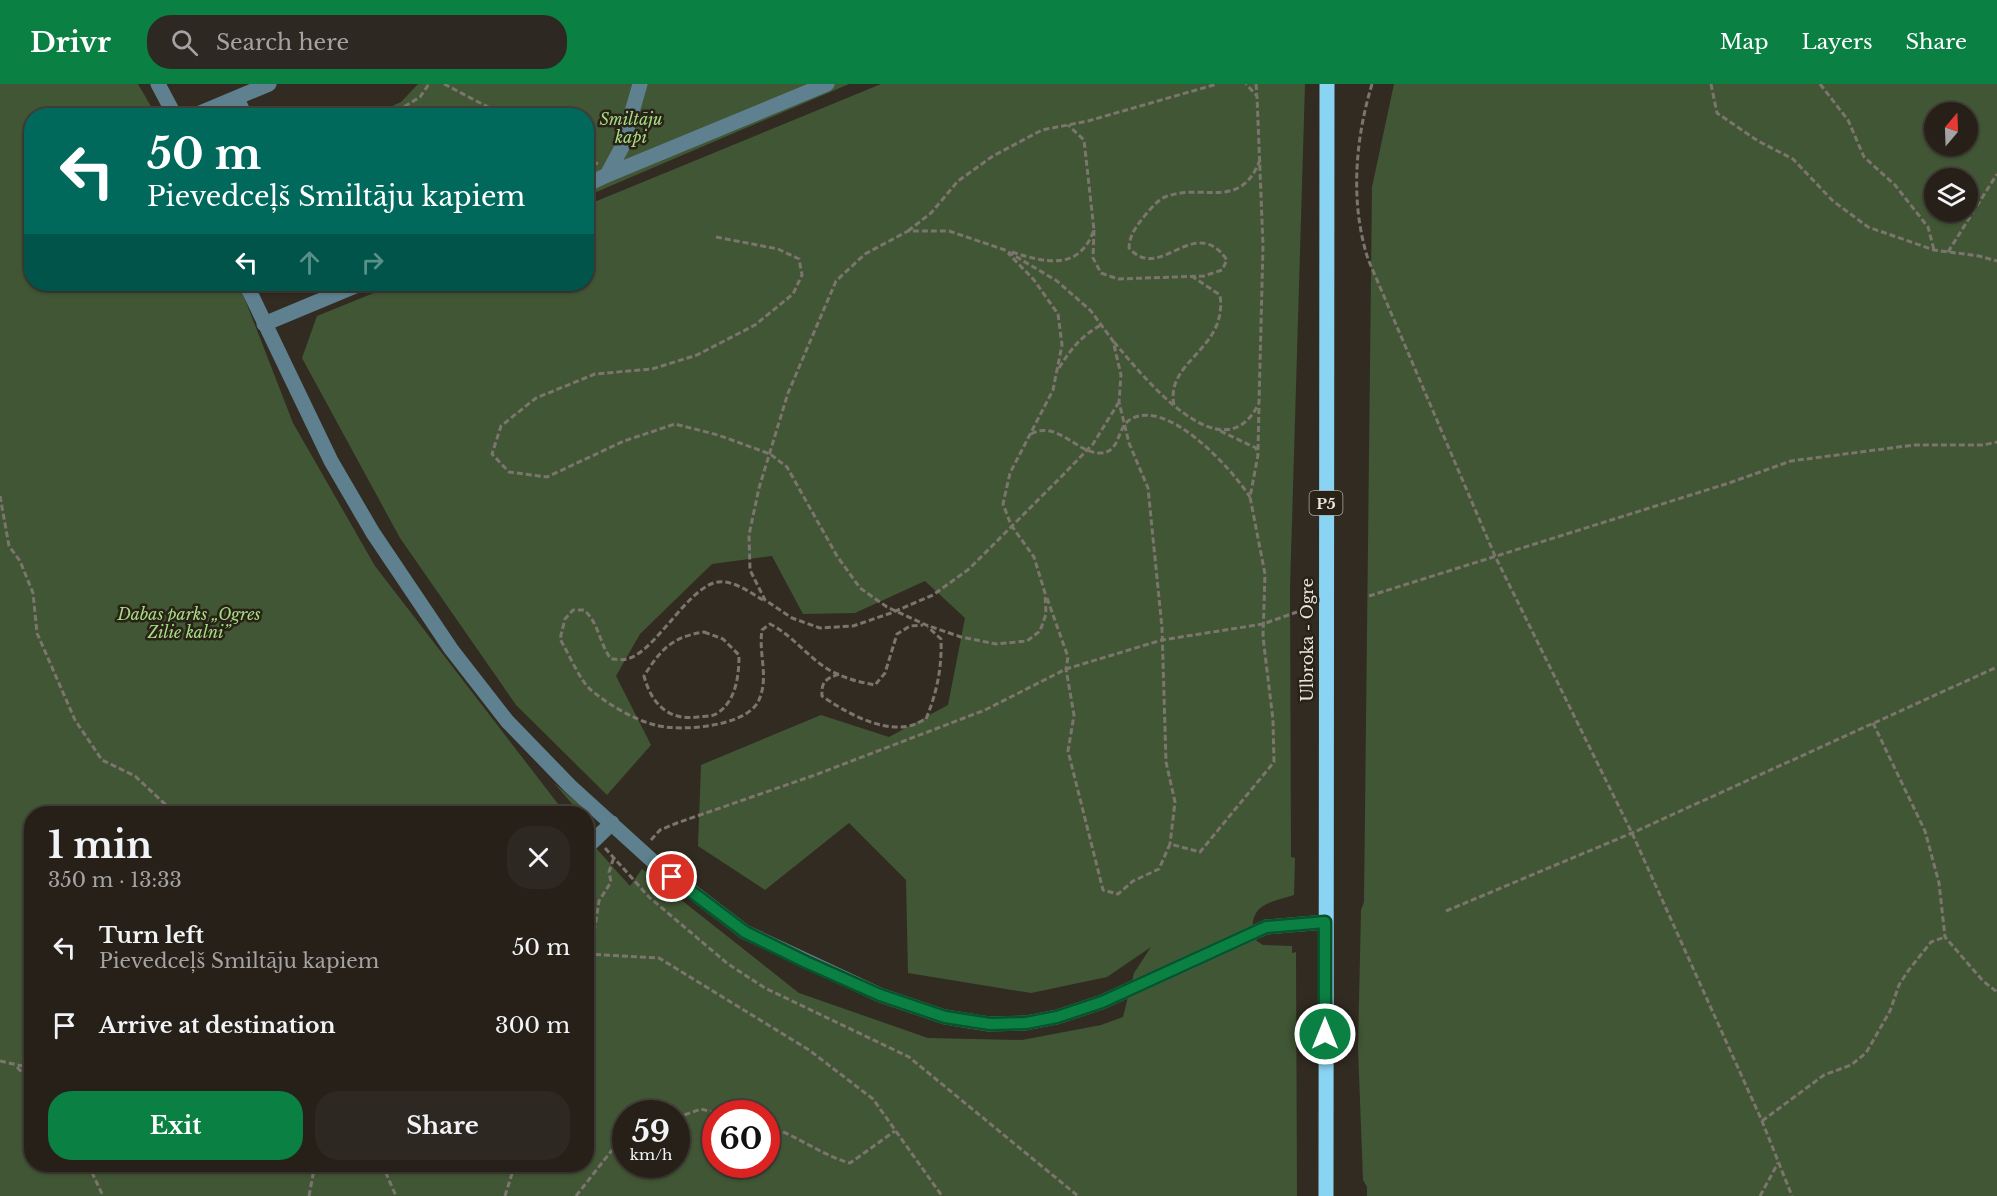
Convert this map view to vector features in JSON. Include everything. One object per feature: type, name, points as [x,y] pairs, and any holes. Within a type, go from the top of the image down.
[{"type":"main road","name":"Ulbroka - Ogre","points":[[1326,1196],[1327,84]]},
{"type":"street","points":[[158,84],[171,108]]},
{"type":"street","points":[[213,108],[269,84]]},
{"type":"street","points":[[607,175],[622,147],[640,84]]},
{"type":"street","points":[[594,181],[827,84]]},
{"type":"street","points":[[237,98],[241,108]]},
{"type":"street","points":[[249,291],[337,471],[373,533],[451,649],[507,721],[593,806]]},
{"type":"street","points":[[264,324],[323,291]]},
{"type":"street","points":[[594,807],[702,901],[745,932],[880,995],[945,1017],[990,1024],[1026,1023],[1057,1017],[1102,1002],[1266,927],[1325,922]]},
{"type":"street","points":[[594,840],[612,823]]},
{"type":"path","points":[[404,108],[420,97],[429,84]]},
{"type":"path","points":[[444,84],[490,108]]},
{"type":"path","points":[[765,600],[750,570],[749,535],[788,393],[836,281],[865,254],[908,231],[931,213],[958,181],[993,156],[1042,130],[1217,84]]},
{"type":"path","points":[[1246,84],[1257,96]]},
{"type":"path","points":[[1170,844],[1200,852],[1275,762],[1263,624],[1265,573],[1250,497],[1258,455],[1263,246],[1256,84]]},
{"type":"path","points":[[1372,84],[1361,130],[1357,174],[1358,214],[1364,247],[1418,379],[1495,556],[1632,833],[1762,1121],[1792,1196]]},
{"type":"path","points":[[1711,84],[1717,113],[1758,141],[1793,159],[1833,201],[1856,220],[1887,235],[1934,250],[1979,256],[1997,261]]},
{"type":"path","points":[[1820,84],[1848,120],[1864,157],[1895,185],[1928,227],[1934,250]]},
{"type":"path","points":[[1068,125],[1084,140],[1094,230],[1093,258],[1101,273],[1118,279],[1192,276],[1222,270],[1227,260],[1218,248],[1205,242],[1185,244],[1168,255],[1150,259],[1137,257],[1130,248],[1130,235],[1163,197],[1184,193],[1214,195],[1237,189],[1248,182],[1260,158]]},
{"type":"path","points":[[1948,252],[1997,174]]},
{"type":"path","points":[[908,231],[949,231],[1036,260],[1059,262],[1077,256],[1089,243],[1094,230]]},
{"type":"path","points":[[716,237],[778,249],[799,259],[802,275],[793,294],[755,325],[696,355],[652,369],[595,374],[536,398],[501,426],[492,454],[509,471],[547,477],[624,441],[675,424],[718,435],[770,454],[787,467],[837,556],[860,588],[897,611],[926,625],[961,637],[996,644],[1027,641],[1040,631],[1046,614],[1045,593]]},
{"type":"path","points":[[1005,250],[1057,281],[1091,311],[1141,374],[1174,406],[1196,422],[1246,442],[1256,448],[1258,455]]},
{"type":"path","points":[[1005,250],[1034,280],[1058,314],[1062,345],[1053,390],[1010,472],[1003,504],[1011,525],[1034,557],[1068,657],[1066,669],[1074,716],[1068,751],[1103,890],[1118,894],[1133,881],[1159,869],[1170,844],[1175,802],[1166,762],[1161,640],[1148,488],[1119,402],[1121,375],[1113,341]]},
{"type":"path","points":[[1174,406],[1172,393],[1176,380],[1209,343],[1222,309],[1220,295],[1192,276]]},
{"type":"path","points":[[1057,372],[1072,347],[1085,334],[1101,325]]},
{"type":"path","points":[[839,674],[825,679],[821,686],[822,696],[843,710],[878,724],[908,726],[926,718],[936,695],[942,660],[941,639],[926,625],[910,626],[897,634],[885,673],[875,686],[826,668],[783,630],[770,624],[762,630],[760,644],[765,672],[757,703],[735,720],[698,729],[655,725],[589,689],[560,639],[565,619],[573,610],[584,610],[595,620],[601,645],[612,659],[628,660],[644,651],[708,584],[723,581],[739,586],[792,618],[820,628],[853,626],[897,611],[933,595],[969,569],[1087,449],[1119,402]]},
{"type":"path","points":[[1216,429],[1236,428],[1251,419],[1259,403]]},
{"type":"path","points":[[1029,435],[1036,431],[1048,430],[1087,449],[1107,452],[1115,447],[1125,425],[1131,419],[1146,416],[1162,418],[1179,425],[1219,461],[1250,497]]},
{"type":"path","points":[[1369,596],[1729,483],[1791,460],[1914,445],[1983,445],[1997,442]]},
{"type":"path","points":[[0,496],[9,546],[20,561],[33,593],[37,633],[75,720],[102,760],[135,776],[167,806]]},
{"type":"path","points":[[641,850],[660,830],[815,776],[985,710],[1066,669],[1161,640],[1263,624],[1297,612]]},
{"type":"path","points":[[704,632],[723,639],[739,655],[739,677],[730,699],[715,715],[685,718],[665,711],[648,693],[644,676],[657,655],[681,636],[704,632]]},
{"type":"path","points":[[1446,910],[1632,833],[1997,667]]},
{"type":"path","points":[[1873,723],[1924,831],[1939,883],[1945,937],[1983,981],[1997,992]]},
{"type":"path","points":[[594,845],[614,857],[649,897],[728,964],[765,988],[909,1057],[1078,1196]]},
{"type":"path","points":[[594,928],[599,901],[611,882],[609,872],[614,857]]},
{"type":"path","points":[[1762,1121],[1824,1075],[1851,1065],[1866,1053],[1890,1011],[1899,985],[1908,971],[1931,942],[1945,937]]},
{"type":"path","points":[[594,954],[658,958],[809,1050],[873,1099],[942,1196]]},
{"type":"path","points":[[0,1061],[24,1067]]},
{"type":"path","points":[[16,1066],[24,1075]]},
{"type":"path","points":[[780,1130],[832,1158],[850,1162],[895,1131]]},
{"type":"path","points":[[576,1196],[612,1150]]},
{"type":"path","points":[[1760,1196],[1778,1163]]},
{"type":"path","points":[[92,1172],[104,1196]]},
{"type":"path","points":[[309,1196],[314,1172]]},
{"type":"path","points":[[386,1172],[396,1196]]},
{"type":"path","points":[[505,1196],[512,1172]]},
{"type":"green space","name":"Dabas parks „Ogres Zilie kalni”","points":[[0,84],[138,84],[152,108],[24,108],[24,291],[242,291],[293,423],[375,566],[560,806],[24,806],[24,1172],[594,1172],[594,846],[630,886],[642,869],[799,993],[928,1038],[1022,1040],[1101,1025],[1123,1017],[1134,973],[1151,947],[1107,977],[1031,993],[908,973],[906,880],[849,823],[765,890],[698,846],[701,765],[821,715],[889,737],[948,705],[965,618],[925,581],[855,613],[803,614],[772,556],[712,564],[640,634],[616,676],[651,745],[607,795],[516,705],[400,538],[302,358],[317,316],[379,291],[594,291],[594,202],[881,84],[1305,84],[1290,589],[1291,857],[1295,858],[1294,895],[1261,907],[1256,912],[1253,928],[1254,939],[1263,945],[1292,946],[1292,953],[1296,952],[1297,1196],[0,1196]]},
{"type":"green space","name":"Smiltāju kapi","points":[[418,84],[849,84],[594,193],[594,108],[388,108],[401,102]]},
{"type":"green space","points":[[1394,84],[1997,84],[1997,1196],[1367,1196],[1367,1187],[1363,1180],[1358,1048],[1361,910],[1364,902],[1372,187]]},
{"type":"green space","points":[[554,783],[581,806],[574,806]]},
{"type":"route","points":[[672,877],[745,932],[806,962],[880,995],[945,1017],[990,1024],[1026,1023],[1057,1017],[1102,1002],[1201,954],[1266,927],[1325,922],[1325,1034]]}]
